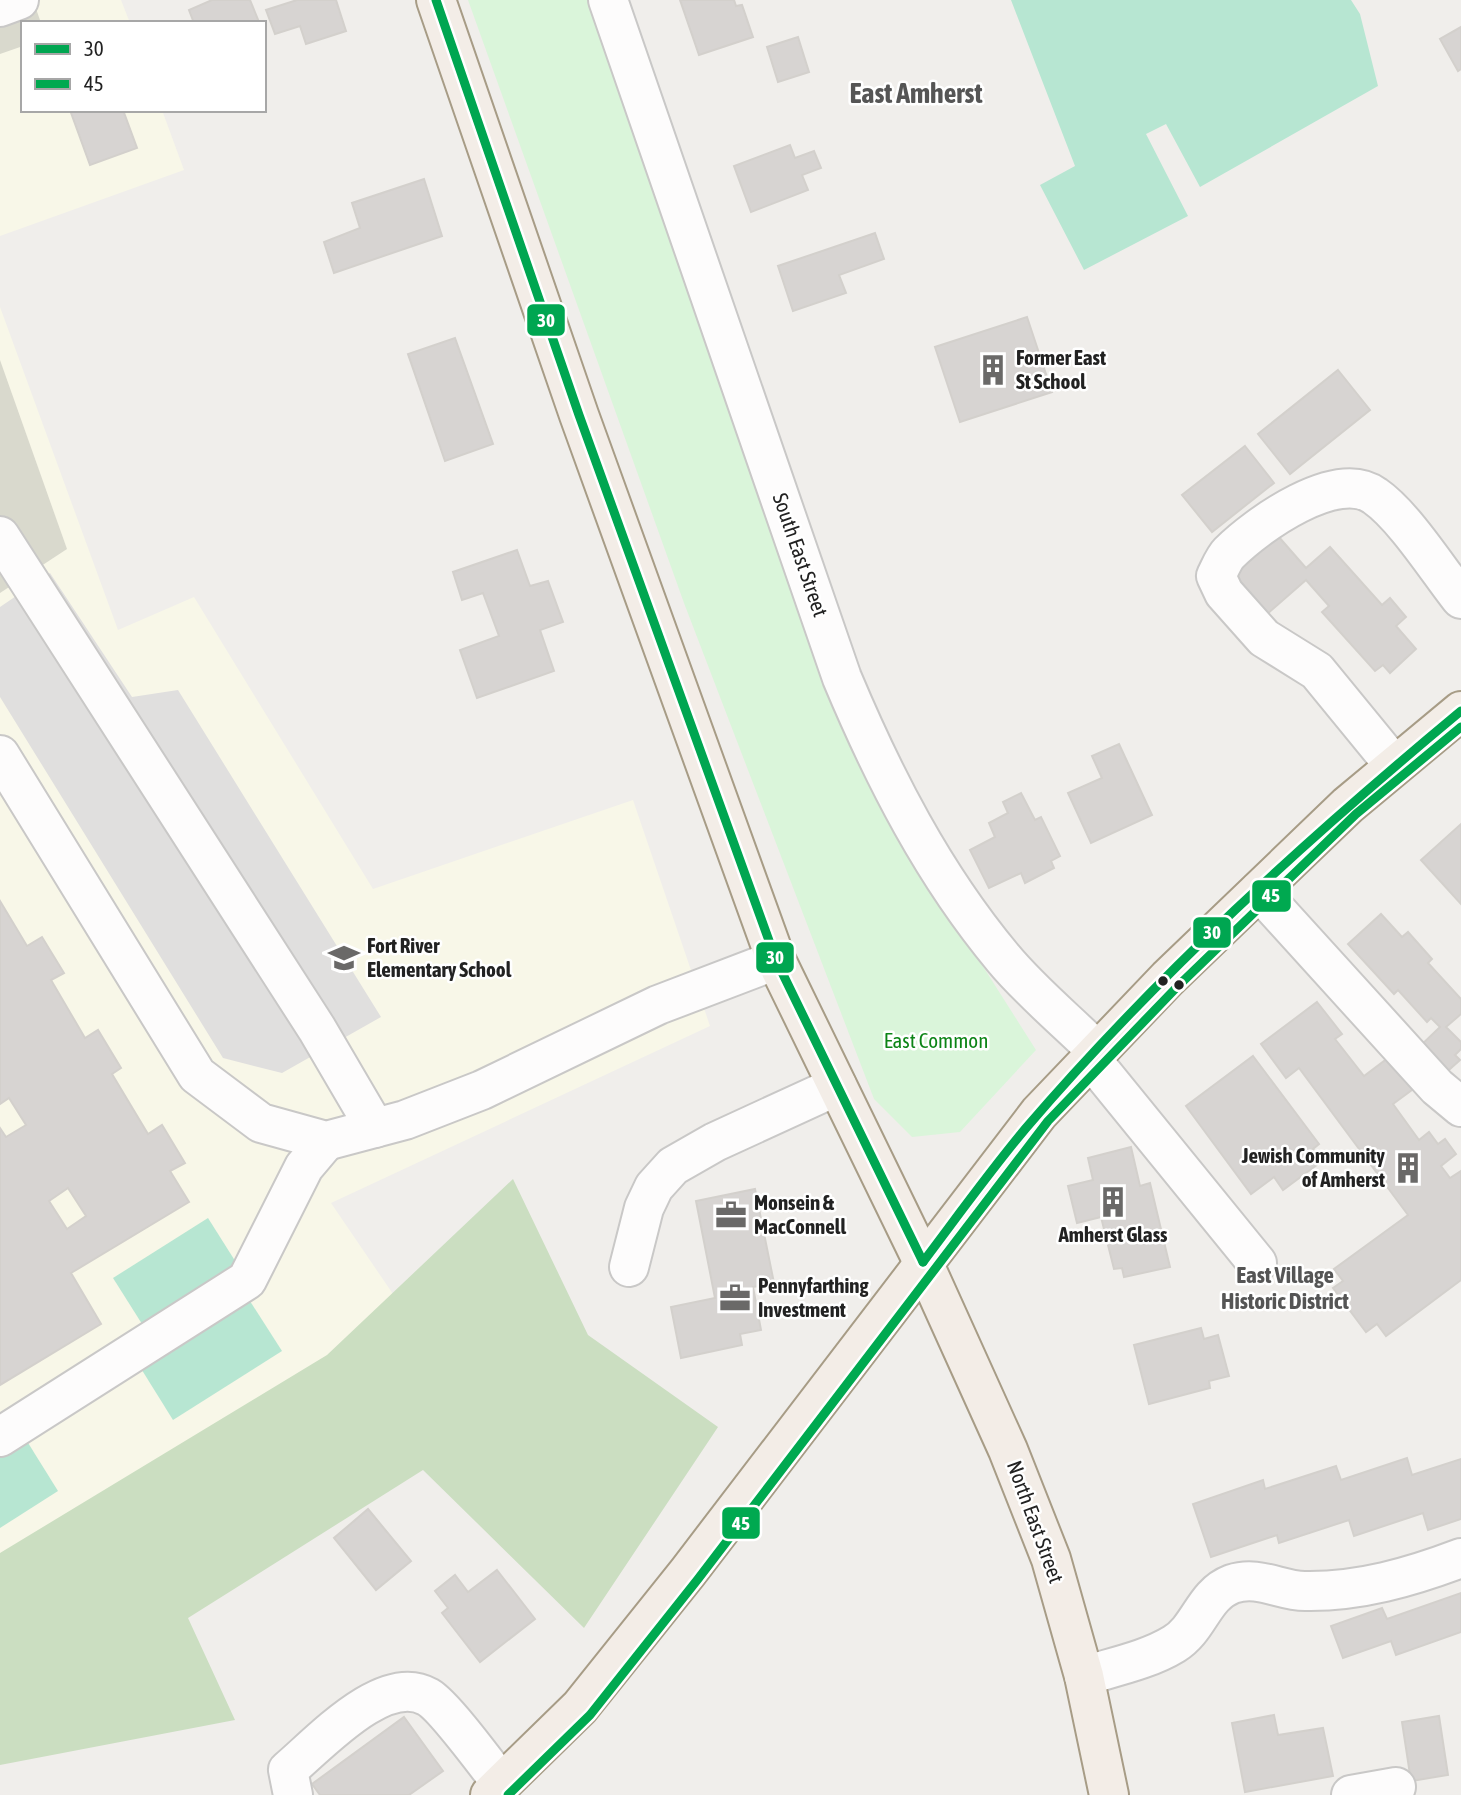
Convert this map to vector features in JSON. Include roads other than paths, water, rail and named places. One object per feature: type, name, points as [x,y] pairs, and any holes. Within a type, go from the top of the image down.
[{"type":"main road","points":[[436,0],[579,415],[776,960],[923,1262]]},
{"type":"main road","points":[[496,1789],[580,1707],[697,1561],[1039,1113],[1168,978],[1259,891],[1394,765],[1461,712]]},
{"type":"main road","name":"North East Street","points":[[923,1262],[1008,1450],[1051,1559],[1084,1676],[1109,1795]]},
{"type":"street","points":[[0,7],[19,0]]},
{"type":"street","name":"South East Street","points":[[608,0],[842,678],[871,746],[922,845],[976,924],[1006,961],[1094,1056],[1257,1264]]},
{"type":"street","points":[[1394,765],[1317,671],[1264,638],[1224,593],[1216,576],[1228,554],[1288,508],[1336,488],[1362,489],[1375,496],[1392,513],[1461,598]]},
{"type":"street","points":[[0,536],[317,1029],[375,1128]]},
{"type":"street","points":[[0,755],[197,1075],[261,1123],[326,1140],[375,1128],[482,1090],[658,1005],[776,960]]},
{"type":"street","points":[[1259,891],[1437,1087],[1461,1107]]},
{"type":"street","points":[[629,1267],[644,1208],[654,1187],[673,1166],[715,1142],[837,1086]]},
{"type":"street","points":[[0,1437],[247,1280],[304,1167],[326,1140]]},
{"type":"street","points":[[1084,1676],[1174,1644],[1192,1628],[1214,1595],[1231,1585],[1249,1580],[1303,1591],[1364,1587],[1423,1572],[1461,1558]]},
{"type":"street","points":[[293,1795],[288,1770],[372,1701],[404,1689],[429,1697],[496,1789]]},
{"type":"street","points":[[1351,1795],[1396,1787]]},
{"type":"place","name":"Former East St School","points":[[993,370]]},
{"type":"place","name":"Fort River Elementary School","points":[[344,958]]},
{"type":"place","name":"Jewish Community of Amherst","points":[[1408,1168]]},
{"type":"place","name":"Amherst Glass","points":[[1113,1202]]},
{"type":"place","name":"Monsein & MacConnell","points":[[731,1215]]},
{"type":"place","name":"Pennyfarthing Investment","points":[[735,1298]]},
{"type":"district","name":"East Amherst","points":[[916,93]]},
{"type":"district","name":"East Village Historic District","points":[[1285,1288]]},
{"type":"park label","name":"East Common","points":[[936,1041]]}]
